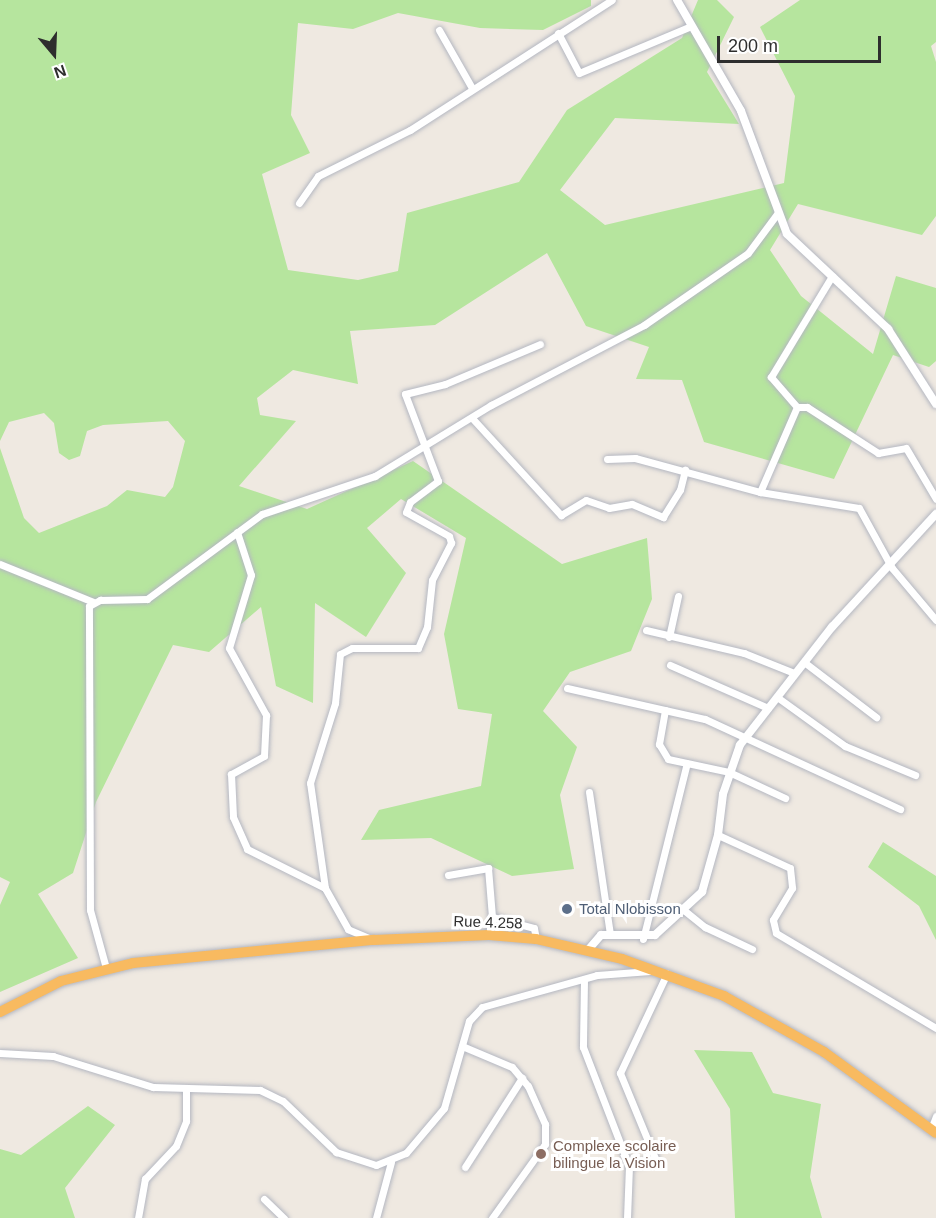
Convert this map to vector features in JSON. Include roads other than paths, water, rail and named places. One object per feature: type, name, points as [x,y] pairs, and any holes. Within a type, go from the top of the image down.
[{"type":"highway","name":"Rue 4.258","points":[[0,1012],[40,990],[106,968],[374,939],[489,935],[536,939],[588,950],[663,971],[790,1031],[933,1131]]},
{"type":"street","points":[[299,204],[318,176],[410,130],[612,0]]},
{"type":"street","points":[[677,0],[689,27],[741,111],[777,214],[796,247],[832,276],[888,329],[936,404]]},
{"type":"street","points":[[558,33],[579,73],[689,27]]},
{"type":"street","points":[[439,30],[472,88]]},
{"type":"street","points":[[0,564],[93,602],[147,598],[269,510],[357,483],[423,449],[472,418],[683,300],[748,253],[777,214]]},
{"type":"street","points":[[832,276],[771,377],[797,407],[807,408],[878,453],[906,448],[936,499]]},
{"type":"street","points":[[374,939],[348,929],[325,888],[310,783],[334,704],[337,660],[352,648],[418,648],[427,627],[432,580],[451,543],[449,536],[406,512],[410,502],[437,486],[438,477],[423,449],[405,394],[445,384],[540,344]]},
{"type":"street","points":[[760,492],[797,407]]},
{"type":"street","points":[[472,418],[561,514],[586,500],[609,508],[632,504],[663,517],[680,490],[685,470]]},
{"type":"street","points":[[607,459],[635,458],[760,492],[859,508],[892,568],[936,620]]},
{"type":"street","points":[[588,950],[596,936],[610,934],[643,939],[685,911],[705,886],[718,835],[729,772],[747,735],[794,673],[892,568],[936,514]]},
{"type":"street","points":[[237,531],[251,575],[229,648],[266,715],[264,756],[231,774],[232,817],[247,849],[325,888]]},
{"type":"street","points":[[669,637],[678,596]]},
{"type":"street","points":[[93,602],[86,770],[90,910],[106,968]]},
{"type":"street","points":[[645,630],[744,654],[794,673]]},
{"type":"street","points":[[804,662],[876,717]]},
{"type":"street","points":[[670,665],[768,708]]},
{"type":"street","points":[[567,687],[665,710],[747,735],[900,809]]},
{"type":"street","points":[[777,697],[845,746],[915,776]]},
{"type":"street","points":[[665,710],[660,753],[687,763],[729,772],[785,798]]},
{"type":"street","points":[[643,939],[687,763]]},
{"type":"street","points":[[590,792],[610,934]]},
{"type":"street","points":[[718,835],[789,868],[792,888],[773,920],[776,933],[936,1028]]},
{"type":"street","points":[[448,875],[488,868],[492,917],[489,935]]},
{"type":"street","points":[[685,911],[705,927],[752,949]]},
{"type":"street","points":[[492,917],[534,928],[536,939]]},
{"type":"street","points":[[376,1218],[391,1162],[444,1108],[469,1021],[482,1007],[584,980],[663,971],[620,1074],[655,1158],[629,1166]]},
{"type":"street","points":[[584,980],[583,1047],[629,1166],[627,1218]]},
{"type":"street","points":[[462,1046],[502,1062],[522,1078],[545,1124],[545,1144],[492,1218]]},
{"type":"street","points":[[0,1053],[53,1056],[153,1086],[186,1090],[260,1090],[284,1101],[349,1160],[391,1162]]},
{"type":"street","points":[[465,1167],[522,1078]]},
{"type":"street","points":[[138,1218],[145,1179],[176,1146],[186,1121],[186,1090]]},
{"type":"street","points":[[933,1131],[936,1116]]},
{"type":"street","points":[[264,1199],[284,1218]]},
{"type":"place","name":"Total Nlobisson","points":[[567,909]]},
{"type":"place","name":"Complexe scolaire bilingue la Vision","points":[[541,1154]]}]
